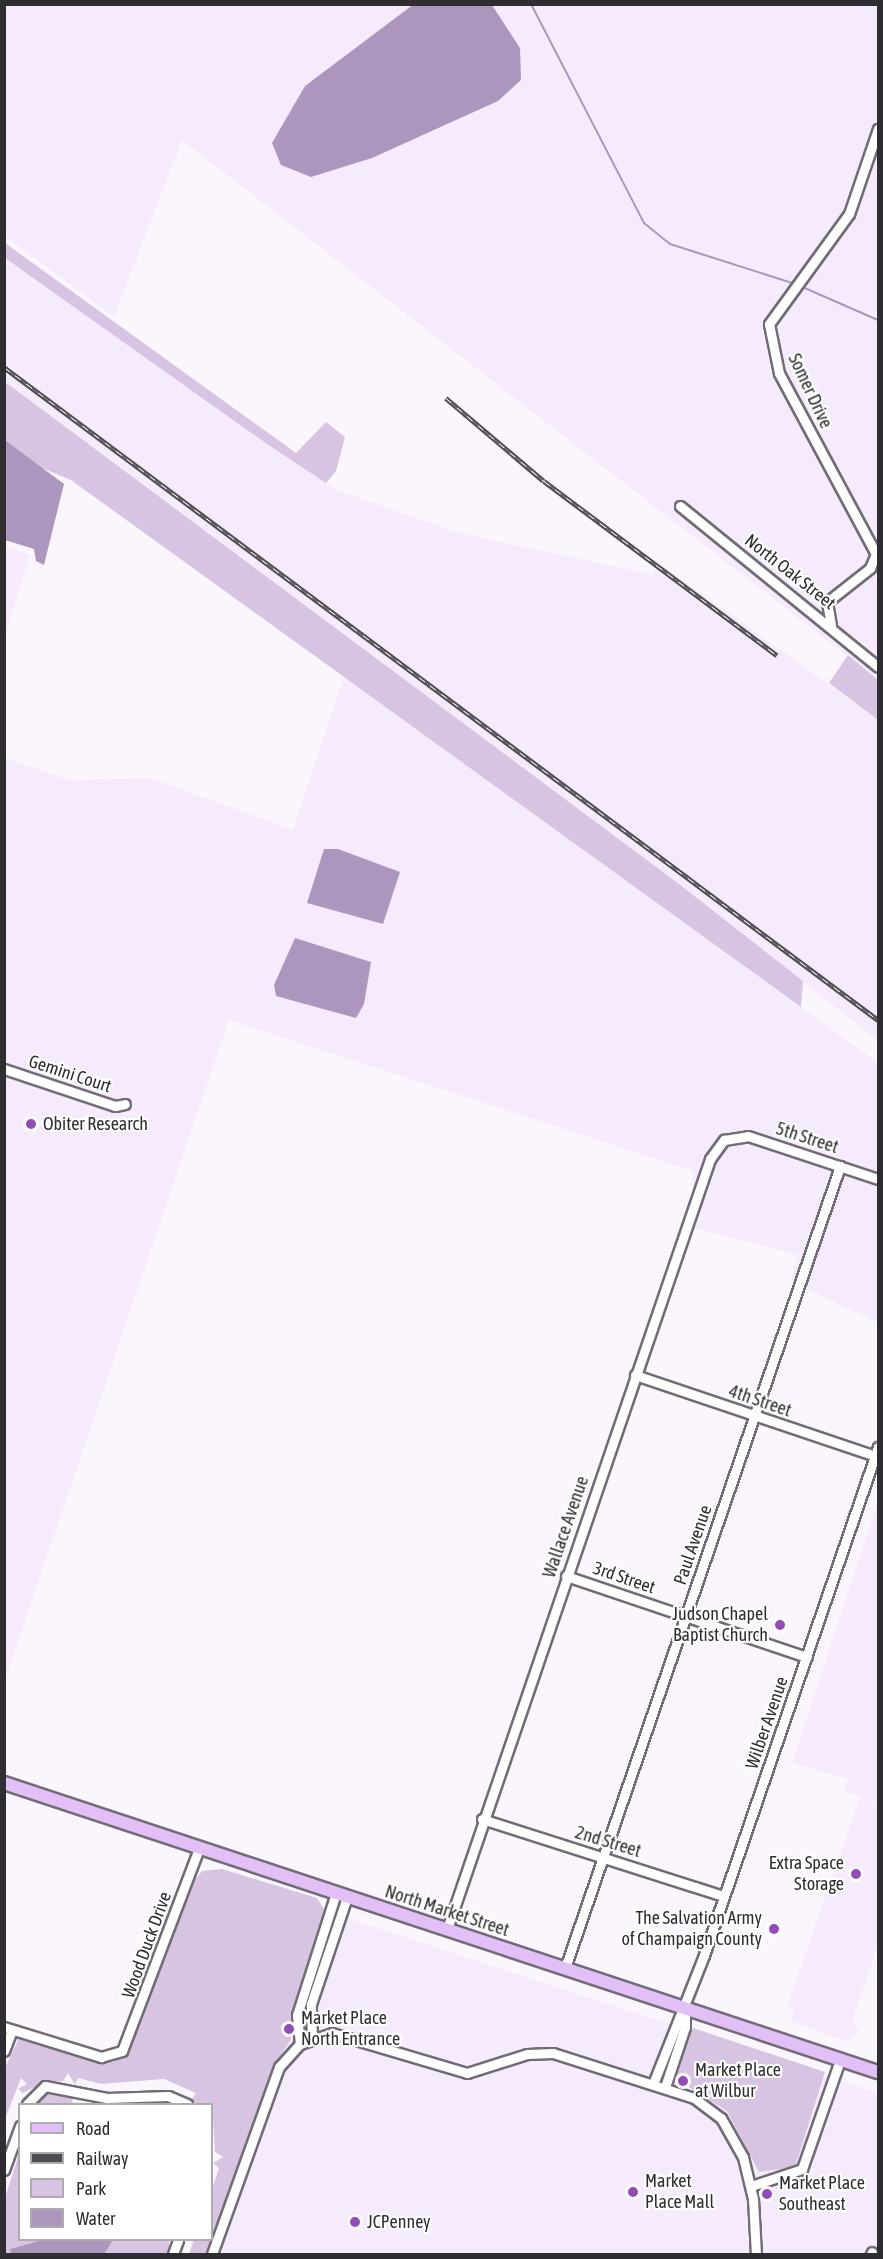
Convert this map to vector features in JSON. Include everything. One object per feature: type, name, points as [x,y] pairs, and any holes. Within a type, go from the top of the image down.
[{"type":"main road","name":"North Market Street","points":[[4,1783],[879,2072]]},
{"type":"street","name":"Somer Drive","points":[[831,626],[827,602],[870,568],[876,554],[779,372],[769,324],[849,214],[879,129]]},
{"type":"street","name":"North Oak Street","points":[[680,506],[879,667]]},
{"type":"street","name":"Gemini Court","points":[[4,1069],[115,1106],[126,1104]]},
{"type":"street","name":"5th Street","points":[[724,1140],[754,1137],[879,1179]]},
{"type":"street","name":"Wallace Avenue","points":[[447,1929],[482,1819],[710,1159],[724,1140]]},
{"type":"street","name":"Paul Avenue","points":[[565,1968],[840,1166]]},
{"type":"street","name":"4th Street","points":[[635,1375],[755,1417],[877,1452]]},
{"type":"street","name":"Wilber Avenue","points":[[685,2008],[877,1452]]},
{"type":"street","name":"3rd Street","points":[[566,1575],[807,1657]]},
{"type":"street","name":"2nd Street","points":[[482,1819],[724,1896]]},
{"type":"street","name":"Wood Duck Drive","points":[[8,2028],[101,2057],[122,2051],[199,1848]]},
{"type":"street","points":[[312,2038],[311,2004],[342,1895]]},
{"type":"street","points":[[300,2044],[297,2015],[342,1895]]},
{"type":"street","points":[[653,2084],[685,2008]]},
{"type":"street","points":[[665,2087],[686,2027],[685,2008]]},
{"type":"street","points":[[4,2051],[8,2028]]},
{"type":"street","points":[[212,2254],[275,2075],[300,2044],[312,2038],[340,2034],[467,2073],[527,2054],[553,2053],[665,2087],[707,2105],[721,2118],[743,2157],[751,2186],[756,2254]]},
{"type":"street","points":[[751,2186],[802,2169],[840,2060]]},
{"type":"street","points":[[28,2103],[45,2086],[107,2098],[168,2096],[185,2103]]},
{"type":"street","points":[[4,2170],[18,2132]]},
{"type":"shaded area","points":[[5,5],[878,5],[878,680],[182,140],[114,317],[5,236]]},
{"type":"shaded area","points":[[4,258],[337,490],[459,533],[651,574],[662,565],[878,720],[878,1041],[679,884],[5,381]]},
{"type":"shaded area","points":[[4,546],[30,555],[5,636]]},
{"type":"shaded area","points":[[344,677],[878,1063],[878,1323],[791,1281],[797,1255],[694,1228],[693,1171],[229,1020],[5,1680],[5,758],[69,780],[150,778],[293,830]]},
{"type":"shaded area","points":[[878,1501],[878,1802],[844,1791],[848,1779],[792,1763]]},
{"type":"shaded area","name":"Extra Space Storage","points":[[860,1797],[878,1803],[878,1945],[852,2021],[859,2032],[848,2042],[791,2021],[794,2009],[787,2007]]},
{"type":"shaded area","points":[[317,1908],[878,2093],[878,2254],[197,2254],[213,2241]]},
{"type":"green space","points":[[5,243],[296,453],[326,422],[345,437],[336,471],[326,483],[267,444],[5,258]]},
{"type":"green space","points":[[4,381],[679,884],[803,981],[801,1007],[71,480],[42,468],[5,440]]},
{"type":"green space","points":[[848,655],[878,680],[878,720],[829,683]]},
{"type":"green space","points":[[222,1869],[317,1898],[326,1912],[293,2012],[291,2039],[274,2066],[213,2237],[213,2186],[219,2168],[213,2163],[223,2157],[215,2152],[213,2103],[196,2103],[192,2099],[196,2093],[164,2079],[101,2084],[78,2078],[75,2085],[68,2073],[63,2081],[44,2082],[23,2093],[18,2089],[27,2084],[21,2078],[5,2119],[5,2068],[19,2038],[94,2061],[113,2062],[129,2053],[194,1881],[202,1871]]},
{"type":"green space","points":[[693,2028],[825,2072],[795,2167],[759,2172],[727,2111],[678,2080],[676,2068]]},
{"type":"green space","points":[[50,2091],[74,2096],[72,2102],[76,2103],[37,2103],[37,2098]]},
{"type":"green space","points":[[18,2157],[18,2241],[169,2241],[170,2254],[4,2254],[5,2198]]},
{"type":"green space","points":[[194,2241],[212,2241],[207,2254],[189,2254]]},
{"type":"water","points":[[414,4],[492,5],[520,48],[521,80],[498,101],[372,158],[311,177],[281,165],[272,143],[305,86]]},
{"type":"water","points":[[5,440],[64,484],[44,565],[36,561],[34,549],[5,540]]},
{"type":"water","points":[[324,849],[338,849],[400,872],[383,924],[307,903]]},
{"type":"water","points":[[295,938],[371,962],[364,1004],[356,1018],[276,996],[274,985]]},
{"type":"water","points":[[39,2241],[112,2241],[104,2254],[12,2254],[10,2249]]},
{"type":"waterway","points":[[531,4],[644,223],[670,244],[795,284]]},
{"type":"waterway","points":[[800,286],[878,320]]},
{"type":"railway","points":[[4,367],[878,1020]]},
{"type":"railway","points":[[446,398],[544,481],[777,655]]},
{"type":"place","name":"Obiter Research","points":[[31,1124]]},
{"type":"place","name":"Judson Chapel Baptist Church","points":[[780,1625]]},
{"type":"place","name":"Extra Space Storage","points":[[856,1874]]},
{"type":"place","name":"The Salvation Army of Champaign County","points":[[774,1929]]},
{"type":"place","name":"Market Place North Entrance","points":[[289,2029]]},
{"type":"place","name":"Market Place at Wilbur","points":[[683,2081]]},
{"type":"place","name":"Market Place Mall","points":[[633,2192]]},
{"type":"place","name":"Market Place Southeast","points":[[767,2194]]},
{"type":"place","name":"JCPenney","points":[[355,2222]]}]
